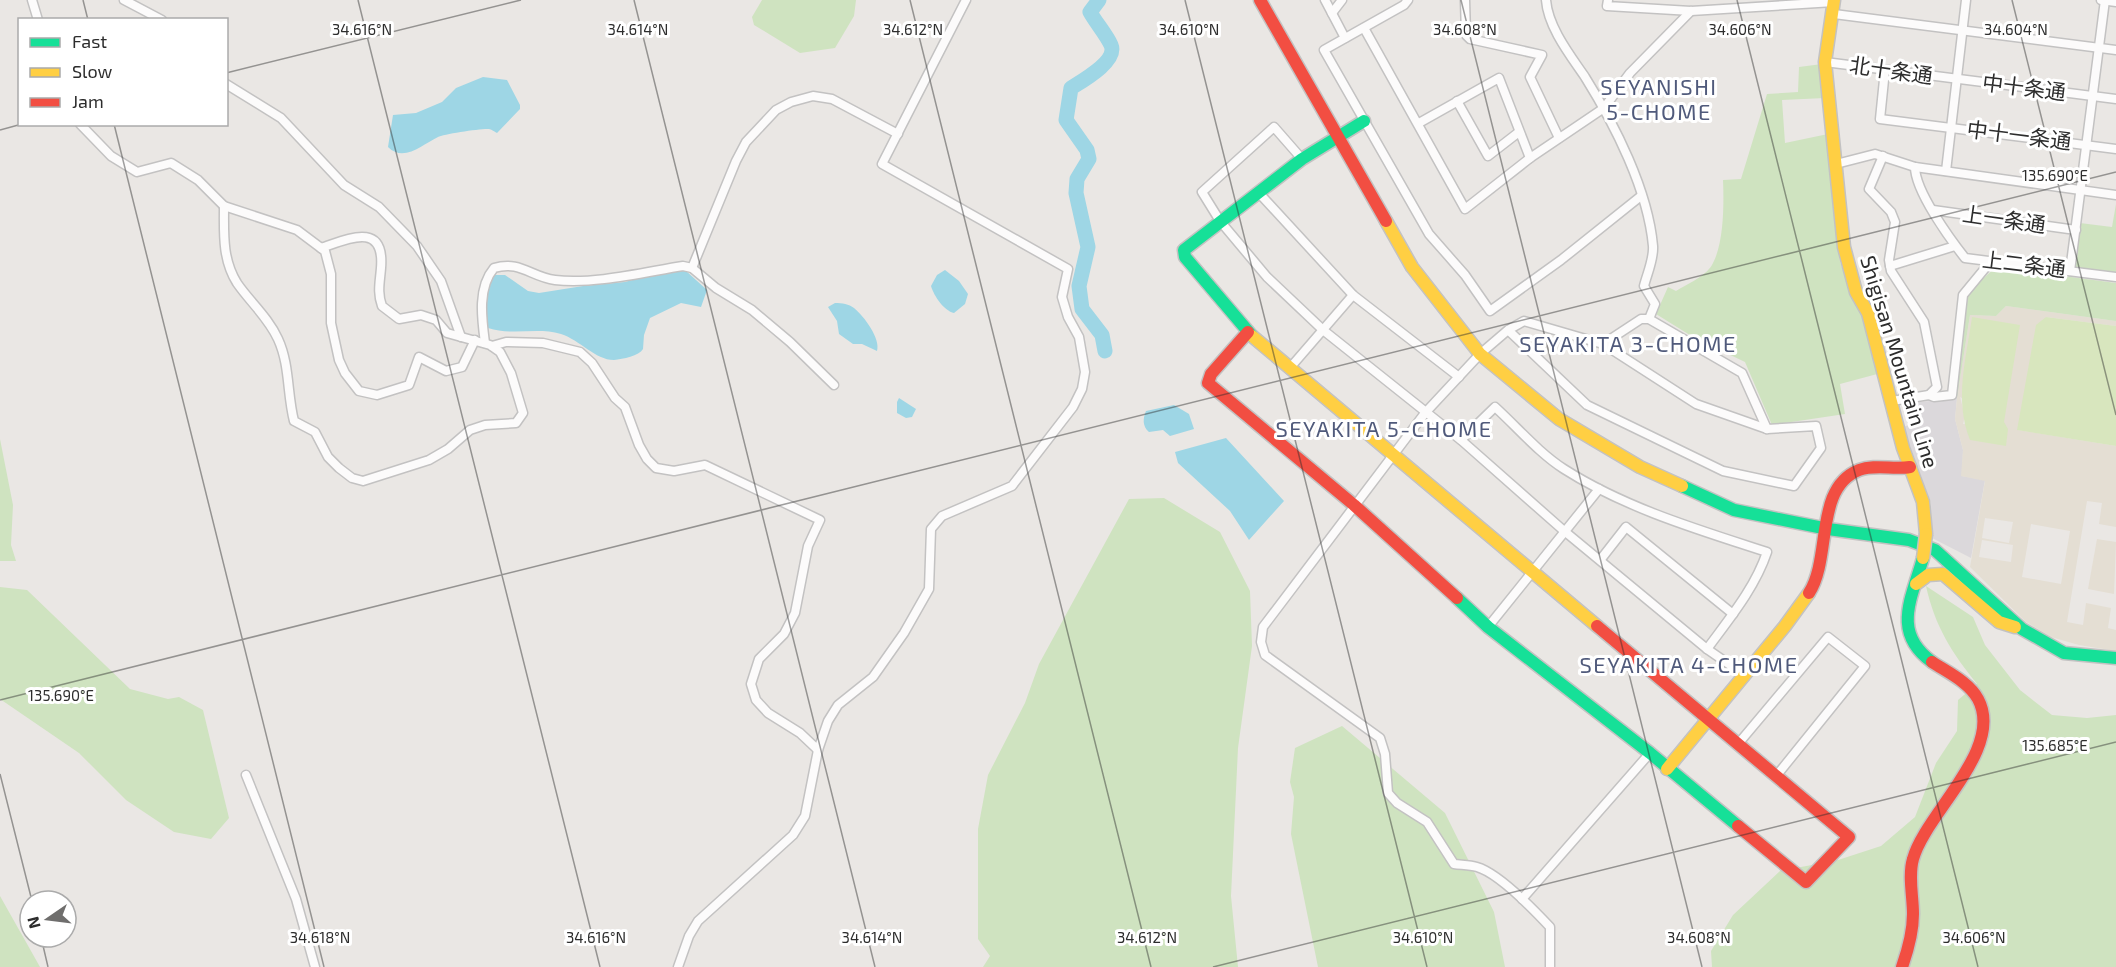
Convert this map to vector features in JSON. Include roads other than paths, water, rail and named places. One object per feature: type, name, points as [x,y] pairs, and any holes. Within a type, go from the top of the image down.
[{"type":"street","points":[[32,0],[37,18]]},
{"type":"street","points":[[124,0],[158,18]]},
{"type":"street","points":[[678,967],[689,936],[698,921],[793,835],[808,806],[823,732],[838,705],[873,677],[904,633],[929,589],[931,529],[942,516],[1012,486],[1073,407],[1082,390],[1085,372],[1079,337],[1068,317],[1062,297],[1068,269],[882,164],[966,0]]},
{"type":"street","points":[[1260,0],[1412,267],[1480,354],[1559,419],[1640,467],[1734,510],[1828,529],[1910,540],[1935,550],[1985,598],[2022,629],[2064,653],[2116,658]]},
{"type":"street","points":[[1325,0],[1345,38]]},
{"type":"street","points":[[1332,13],[1342,0]]},
{"type":"street","points":[[1408,0],[1404,5],[1324,50],[1429,234],[1465,275],[1490,311],[1561,260],[1641,196]]},
{"type":"street","points":[[1465,0],[1466,35],[1470,39],[1542,55],[1530,77],[1558,138]]},
{"type":"street","points":[[1546,0],[1561,41],[1604,108],[1623,146],[1641,196],[1653,249],[1644,286],[1655,304],[1649,319]]},
{"type":"street","points":[[1608,0],[1607,6],[1691,11],[1834,6],[1962,31],[2116,50]]},
{"type":"street","points":[[1946,171],[1966,0]]},
{"type":"street","points":[[2100,0],[2116,2]]},
{"type":"street","points":[[2070,271],[2105,0]]},
{"type":"street","name":"Shigisan Mountain Line","points":[[1834,6],[1826,62],[1848,269],[1856,292],[1868,313],[1910,467],[1923,502],[1926,534],[1923,558],[1907,614],[1907,627],[1912,643],[1932,663],[1964,681],[1977,697],[1984,716],[1974,752],[1938,818],[1914,854],[1913,925],[1902,967]]},
{"type":"street","points":[[1364,27],[1465,208],[1530,158],[1604,108],[1630,73],[1691,11]]},
{"type":"street","name":"北十条通","points":[[1826,62],[1956,79]]},
{"type":"street","name":"中十一条通","points":[[1885,70],[1880,118],[2116,149]]},
{"type":"street","points":[[1419,123],[1499,78],[1530,158]]},
{"type":"street","name":"中十条通","points":[[1956,79],[2116,99]]},
{"type":"street","points":[[228,85],[281,118],[344,184],[379,207],[417,246],[441,281],[461,337]]},
{"type":"street","points":[[692,268],[735,161],[746,142],[776,110],[791,102],[813,96],[832,99],[898,134]]},
{"type":"street","points":[[1457,101],[1488,156],[1519,132]]},
{"type":"street","points":[[1248,332],[1211,374],[1208,383],[1354,505],[1488,627],[1650,753],[1806,882],[1849,837],[1289,369],[1248,332],[1184,254],[1184,250],[1302,159],[1364,121]]},
{"type":"street","points":[[82,126],[111,156],[137,172],[171,163],[198,180],[224,206],[297,230],[325,251],[331,274],[331,323],[339,360],[345,373],[359,391],[377,395],[409,385],[416,372],[419,357],[446,371],[462,367],[475,340]]},
{"type":"street","points":[[1302,159],[1274,128],[1202,192],[1220,222],[1267,277],[1323,330],[1461,440],[1563,530],[1601,559],[1707,649],[1743,674]]},
{"type":"street","points":[[1836,164],[1875,154],[1915,167],[2116,195]]},
{"type":"street","points":[[1883,156],[1869,189],[1891,212],[1895,222],[1890,266],[1924,322],[1937,387],[1929,395]]},
{"type":"street","name":"上二条通","points":[[1915,167],[1915,175],[1933,210],[1965,258],[2116,277]]},
{"type":"street","points":[[1259,194],[1353,295],[1459,377]]},
{"type":"street","points":[[224,206],[225,252],[237,283],[253,300],[279,341],[290,386],[294,421],[315,432],[328,457],[352,478],[371,480],[429,460],[448,449],[470,430],[484,425],[516,423],[523,412],[511,373],[501,352],[475,340],[447,333],[436,320],[421,315],[399,319],[382,306],[378,289],[381,264],[377,245],[372,239],[360,235],[321,248]]},
{"type":"street","name":"上一条通","points":[[1933,210],[2076,230]]},
{"type":"street","points":[[1890,266],[1955,246]]},
{"type":"street","points":[[1892,401],[1929,395],[1934,397],[1952,395],[1963,295],[1991,261]]},
{"type":"street","points":[[488,345],[482,306],[487,281],[494,268],[507,264],[553,280],[576,280],[618,277],[654,269],[683,266],[692,268],[716,288],[752,310],[790,342],[834,385]]},
{"type":"street","points":[[1289,369],[1353,295]]},
{"type":"street","points":[[1603,344],[1641,320],[1649,319],[1742,374],[1767,429]]},
{"type":"street","points":[[1508,330],[1587,405],[1723,471],[1794,486],[1821,448],[1816,426],[1767,429],[1696,404],[1603,344],[1524,321],[1508,330],[1480,354],[1425,413],[1263,627],[1261,642],[1265,655],[1375,732],[1380,738],[1385,753],[1388,793],[1397,803],[1427,822],[1454,864],[1477,867],[1487,871],[1550,927],[1550,967]]},
{"type":"street","points":[[488,345],[506,342],[543,343],[580,352],[592,363],[615,398],[624,407],[639,445],[647,459],[656,468],[674,471],[705,465],[820,520],[808,546],[795,613],[784,634],[759,659],[751,684],[756,700],[768,712],[801,733],[818,750]]},
{"type":"street","points":[[1461,440],[1495,407],[1562,468],[1599,489],[1696,529],[1767,552],[1763,566],[1733,614],[1707,649]]},
{"type":"street","points":[[1667,769],[1743,674],[1785,626],[1811,590],[1828,529],[1829,505],[1834,492],[1849,476],[1873,467],[1898,470],[1910,467]]},
{"type":"street","points":[[1488,627],[1530,571],[1599,489]]},
{"type":"street","points":[[1601,559],[1626,527],[1733,614]]},
{"type":"street","points":[[1916,584],[1934,572],[1943,574],[1999,622],[2022,629]]},
{"type":"street","points":[[1738,744],[1828,637],[1865,666],[1777,775]]},
{"type":"street","points":[[1521,899],[1650,753]]},
{"type":"street","points":[[246,775],[296,899],[315,967]]},
{"type":"water","points":[[483,77],[507,80],[520,105],[520,109],[497,133],[485,129],[447,134],[407,153],[400,153],[388,147],[393,115],[416,113],[442,102],[456,88]]},
{"type":"water","points":[[685,270],[707,290],[701,307],[681,303],[650,318],[644,335],[643,349],[630,357],[614,360],[600,357],[568,337],[552,332],[506,331],[488,328],[482,285],[493,275],[505,275],[528,291],[539,293],[625,282],[664,271]]},
{"type":"water","points":[[945,270],[959,281],[968,294],[965,304],[954,313],[940,302],[931,286],[937,275]]},
{"type":"water","points":[[835,303],[850,306],[862,316],[874,334],[878,346],[877,351],[862,344],[853,344],[839,334],[837,321],[828,307]]},
{"type":"water","points":[[899,398],[916,409],[912,417],[906,418],[897,413]]},
{"type":"water","points":[[1174,405],[1189,414],[1194,429],[1170,436],[1163,430],[1149,432],[1144,422],[1146,411]]},
{"type":"water","points":[[1226,438],[1284,501],[1249,540],[1230,511],[1178,463],[1175,452]]},
{"type":"waterway","points":[[1099,0],[1090,12],[1109,41],[1112,51],[1098,70],[1071,88],[1066,120],[1087,150],[1089,159],[1077,179],[1076,193],[1088,247],[1079,286],[1082,309],[1102,335],[1105,351]]},
{"type":"district","name":"SEYANISHI 5-CHOME","points":[[1659,100]]},
{"type":"district","name":"SEYAKITA 3-CHOME","points":[[1628,344]]},
{"type":"district","name":"SEYAKITA 5-CHOME","points":[[1384,429]]},
{"type":"district","name":"SEYAKITA 4-CHOME","points":[[1689,665]]}]
